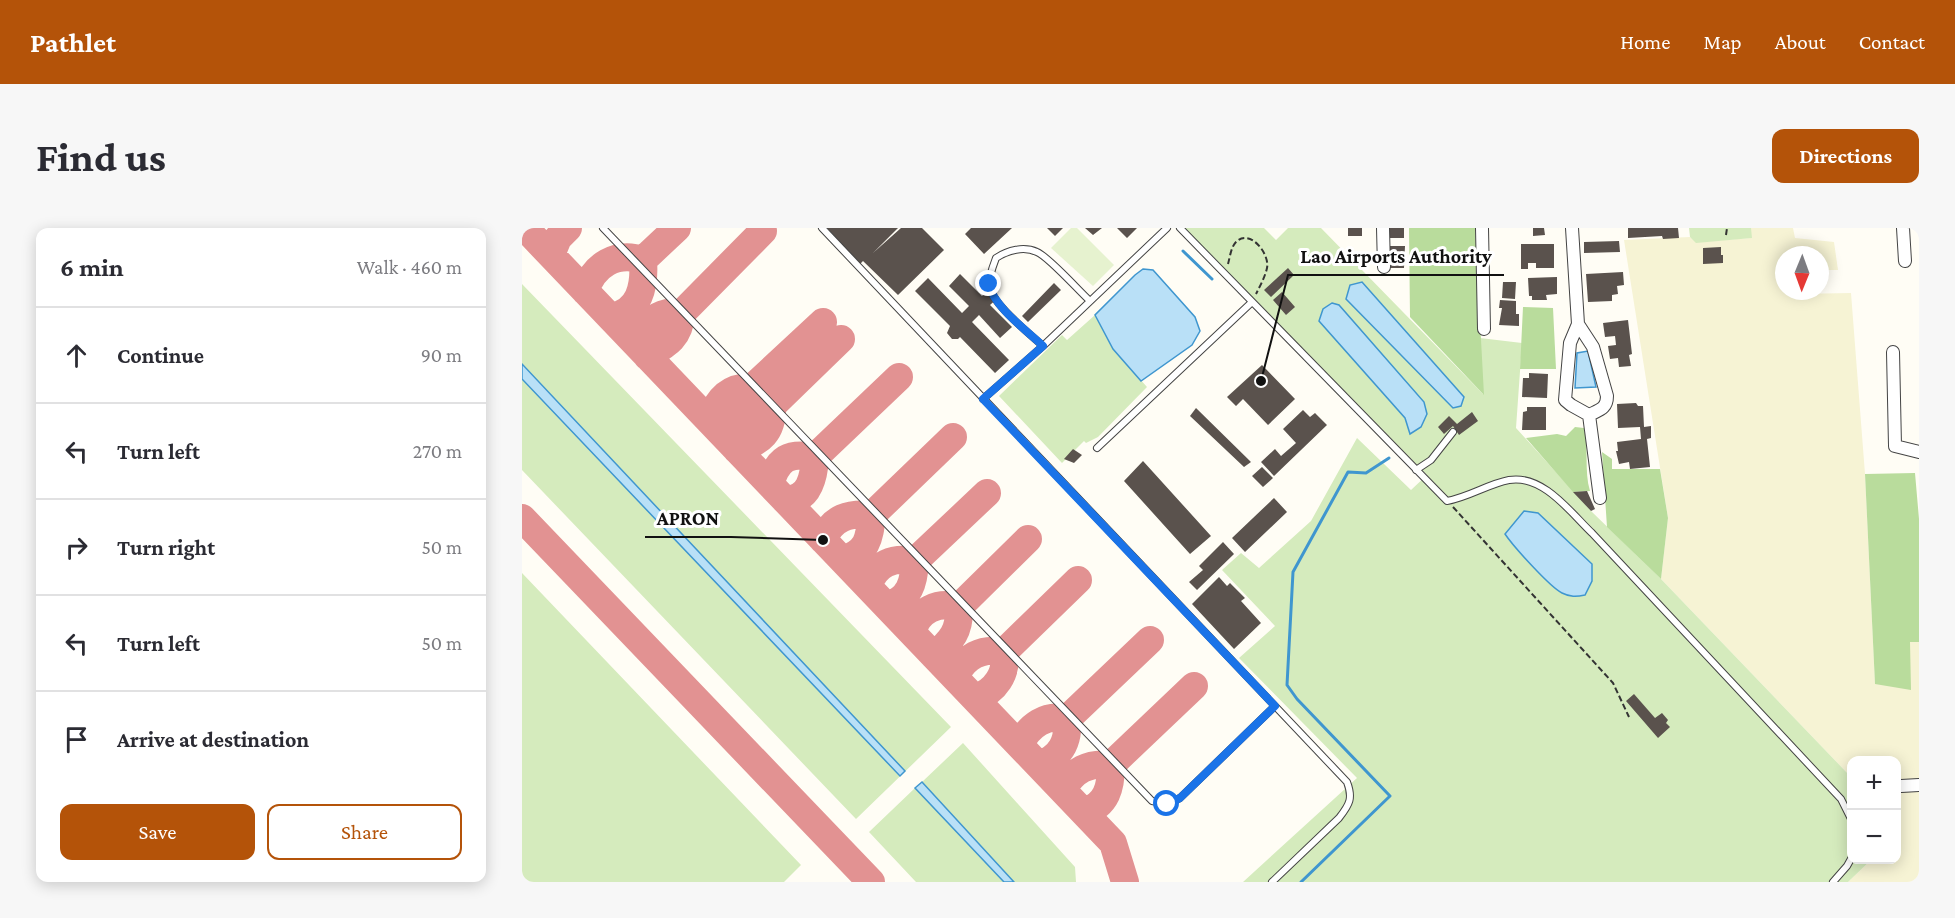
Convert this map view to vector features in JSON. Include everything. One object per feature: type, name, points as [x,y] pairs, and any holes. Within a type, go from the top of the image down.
[{"type":"street","points":[[1383,228],[1384,267]]},
{"type":"street","points":[[1482,228],[1484,329]]},
{"type":"street","points":[[1572,228],[1578,324],[1570,343],[1565,400],[1589,415]]},
{"type":"street","points":[[1903,228],[1905,261]]},
{"type":"street","points":[[1578,324],[1593,347],[1607,396],[1604,408],[1589,415]]},
{"type":"street","points":[[1893,352],[1895,446],[1919,453]]},
{"type":"street","points":[[1589,415],[1600,498]]},
{"type":"street","points":[[1901,786],[1919,785]]},
{"type":"lane","points":[[603,228],[1152,801],[1167,804],[1180,798],[1275,706]]},
{"type":"lane","points":[[822,228],[1347,782],[1352,793],[1348,807],[1272,882]]},
{"type":"lane","points":[[983,399],[1043,346],[1167,228]]},
{"type":"lane","points":[[1180,228],[1447,501],[1509,480],[1528,482],[1554,496],[1592,533],[1841,799],[1847,812]]},
{"type":"lane","points":[[1043,346],[991,293],[989,284],[996,258],[1002,253],[1017,249],[1039,252],[1089,301]]},
{"type":"lane","points":[[1097,448],[1252,302]]},
{"type":"lane","points":[[1416,470],[1431,460],[1453,432]]},
{"type":"lane","points":[[1833,882],[1848,864]]},
{"type":"path","points":[[1726,235],[1727,228]]},
{"type":"path","points":[[1225,274],[1234,244],[1239,238],[1252,239],[1261,247],[1267,256],[1267,267],[1252,302]]},
{"type":"path","points":[[1447,501],[1613,683],[1629,717]]},
{"type":"shaded area","points":[[1751,228],[1793,228],[1795,238],[1834,242],[1838,270],[1829,270],[1829,246],[1775,246],[1775,300],[1829,300],[1829,293],[1851,293],[1865,474],[1875,684],[1910,642],[1919,642],[1919,882],[1848,882],[1867,864],[1901,864],[1901,756],[1847,756],[1847,773],[1661,579],[1668,518],[1624,240],[1690,237],[1696,242],[1751,238]]},
{"type":"green space","points":[[1071,228],[1077,228],[1114,265],[1093,286],[1051,248]]},
{"type":"green space","points":[[1183,228],[1264,228],[1276,240],[1288,228],[1321,228],[1483,394],[1480,338],[1522,343],[1516,428],[1591,511],[1661,579],[1847,773],[1847,864],[1867,864],[1848,882],[1243,882],[1357,778],[1239,658],[1275,626],[1222,570],[1241,553],[1259,568],[1311,521],[1357,438],[1411,490],[1427,475]]},
{"type":"green space","points":[[1409,228],[1475,228],[1484,395],[1410,317]]},
{"type":"green space","points":[[1689,228],[1751,228],[1752,238],[1696,243],[1690,237]]},
{"type":"green space","points":[[522,284],[951,727],[856,819],[522,470]]},
{"type":"green space","points":[[1523,307],[1553,308],[1556,369],[1520,369]]},
{"type":"green space","points":[[1095,315],[1113,349],[1147,387],[1098,437],[1086,443],[1084,441],[1062,463],[999,396],[1062,335],[1067,340]]},
{"type":"green space","points":[[1575,427],[1584,428],[1590,491],[1573,492],[1526,438],[1557,434],[1566,436]]},
{"type":"green space","points":[[1602,452],[1612,459],[1612,469],[1660,469],[1668,518],[1661,579],[1607,527]]},
{"type":"green space","points":[[1915,473],[1919,519],[1919,642],[1910,642],[1911,690],[1875,684],[1865,474]]},
{"type":"green space","points":[[522,573],[801,865],[784,882],[522,882]]},
{"type":"green space","points":[[963,743],[1075,867],[1076,882],[1014,882],[922,782]]},
{"type":"green space","points":[[915,788],[1004,882],[916,882],[869,832]]},
{"type":"water","points":[[1143,269],[1153,270],[1195,317],[1200,331],[1192,345],[1141,381],[1113,349],[1095,315]]},
{"type":"water","points":[[1362,282],[1464,397],[1461,406],[1453,408],[1346,299],[1350,285]]},
{"type":"water","points":[[1332,303],[1339,305],[1424,402],[1427,414],[1421,427],[1410,434],[1405,418],[1319,321],[1323,309]]},
{"type":"water","points":[[1588,351],[1596,387],[1575,388],[1577,353]]},
{"type":"water","points":[[522,364],[905,771],[900,776],[522,379]]},
{"type":"water","points":[[1524,511],[1538,513],[1592,564],[1592,581],[1585,595],[1570,596],[1556,589],[1532,566],[1505,534]]},
{"type":"water","points":[[922,782],[1014,882],[1004,882],[915,788]]},
{"type":"building","points":[[827,228],[898,228],[873,253],[901,228],[922,228],[944,250],[898,295],[863,261],[860,264]]},
{"type":"building","points":[[971,228],[1012,228],[984,254],[965,234]]},
{"type":"building","points":[[1047,228],[1063,228],[1055,236]]},
{"type":"building","points":[[1085,228],[1102,228],[1093,235]]},
{"type":"building","points":[[1117,228],[1137,228],[1127,238]]},
{"type":"building","points":[[1348,228],[1362,228],[1362,236],[1348,236]]},
{"type":"building","points":[[1389,228],[1404,228],[1404,238],[1389,238]]},
{"type":"building","points":[[1533,228],[1544,228],[1545,235],[1533,236]]},
{"type":"building","points":[[1628,228],[1678,228],[1679,238],[1663,239],[1662,236],[1628,238]]},
{"type":"building","points":[[1619,241],[1620,252],[1584,253],[1584,242]]},
{"type":"building","points":[[1521,244],[1554,244],[1554,268],[1536,268],[1536,263],[1528,263],[1528,269],[1521,269]]},
{"type":"building","points":[[1390,246],[1405,246],[1404,268],[1390,268]]},
{"type":"building","points":[[1721,247],[1723,263],[1703,264],[1703,248]]},
{"type":"building","points":[[1288,268],[1294,275],[1271,297],[1264,290]]},
{"type":"building","points":[[1623,272],[1624,285],[1617,286],[1618,294],[1612,295],[1612,301],[1588,302],[1586,274]]},
{"type":"building","points":[[960,274],[982,296],[990,288],[999,297],[990,305],[1012,327],[1000,338],[979,315],[972,322],[1009,360],[995,373],[960,337],[952,339],[947,333],[950,326],[915,291],[928,278],[962,313],[969,306],[949,286]]},
{"type":"building","points":[[1557,277],[1557,294],[1546,295],[1547,300],[1532,300],[1532,296],[1529,296],[1528,278]]},
{"type":"building","points":[[1503,282],[1516,282],[1515,299],[1502,298]]},
{"type":"building","points":[[1054,283],[1061,290],[1028,322],[1022,316]]},
{"type":"building","points":[[1282,292],[1295,307],[1286,315],[1273,300]]},
{"type":"building","points":[[1500,300],[1516,301],[1519,326],[1499,325],[1502,308],[1499,308]]},
{"type":"building","points":[[1628,320],[1631,366],[1619,367],[1618,358],[1610,359],[1608,346],[1616,345],[1615,336],[1605,337],[1603,323]]},
{"type":"building","points":[[1262,365],[1295,399],[1268,425],[1243,399],[1236,406],[1227,397]]},
{"type":"building","points":[[1529,373],[1548,374],[1547,398],[1522,397],[1523,378],[1529,378]]},
{"type":"building","points":[[1636,403],[1638,406],[1643,406],[1644,427],[1651,426],[1651,438],[1647,439],[1650,467],[1630,469],[1629,462],[1619,464],[1616,451],[1618,451],[1617,442],[1641,439],[1640,427],[1618,428],[1617,404]]},
{"type":"building","points":[[1527,407],[1546,407],[1546,430],[1522,430],[1523,412],[1527,411]]},
{"type":"building","points":[[1196,408],[1251,462],[1244,467],[1190,416]]},
{"type":"building","points":[[1303,410],[1310,417],[1315,413],[1327,425],[1274,476],[1261,462],[1275,449],[1281,456],[1296,443],[1283,429]]},
{"type":"building","points":[[1472,412],[1478,421],[1459,435],[1453,426],[1444,434],[1438,427],[1449,416],[1457,424]]},
{"type":"building","points":[[1073,449],[1082,455],[1074,463],[1064,459]]},
{"type":"building","points":[[1143,461],[1211,536],[1190,554],[1124,481]]},
{"type":"building","points":[[1262,467],[1273,478],[1263,487],[1252,476]]},
{"type":"building","points":[[1587,491],[1595,509],[1591,511],[1573,492]]},
{"type":"building","points":[[1274,498],[1287,512],[1245,552],[1232,538]]},
{"type":"building","points":[[1223,542],[1234,554],[1197,590],[1189,582],[1203,570],[1199,566]]},
{"type":"building","points":[[1219,577],[1227,586],[1230,583],[1245,598],[1241,601],[1261,623],[1234,649],[1192,604]]},
{"type":"building","points":[[1634,694],[1655,718],[1662,713],[1668,720],[1666,723],[1670,727],[1658,738],[1626,701]]},
{"type":"waterway","points":[[1183,251],[1212,279]]},
{"type":"waterway","points":[[1301,882],[1390,796],[1297,699],[1287,685],[1293,572],[1348,472],[1366,473],[1389,458]]},
{"type":"taxiway","points":[[525,228],[1113,843],[1125,882]]},
{"type":"taxiway","points":[[551,255],[558,238],[568,228]]},
{"type":"taxiway","points":[[585,291],[594,274],[607,262],[624,257],[643,260],[677,228]]},
{"type":"taxiway","points":[[636,344],[643,330],[653,320],[666,313],[681,314],[763,231]]},
{"type":"taxiway","points":[[611,317],[629,310],[639,296],[643,279],[643,260]]},
{"type":"taxiway","points":[[647,356],[671,340],[678,329],[681,314]]},
{"type":"taxiway","points":[[710,421],[716,406],[725,395],[737,389],[753,387],[823,322]]},
{"type":"taxiway","points":[[729,441],[730,433],[737,421],[753,410],[772,406],[841,339]]},
{"type":"taxiway","points":[[770,484],[781,463],[791,456],[815,457],[899,377]]},
{"type":"taxiway","points":[[737,450],[764,435],[770,423],[772,406]]},
{"type":"taxiway","points":[[823,540],[836,521],[849,516],[872,515],[953,437]]},
{"type":"taxiway","points":[[785,500],[793,499],[805,492],[812,479],[815,457]]},
{"type":"taxiway","points":[[915,561],[987,493]]},
{"type":"taxiway","points":[[843,560],[858,553],[866,544],[872,515]]},
{"type":"taxiway","points":[[522,518],[871,882]]},
{"type":"taxiway","points":[[912,632],[919,618],[930,609],[944,605],[959,607],[1028,539]]},
{"type":"taxiway","points":[[868,586],[871,578],[886,563],[900,560],[915,561],[912,583],[906,594],[887,606]]},
{"type":"taxiway","points":[[955,677],[963,664],[975,655],[988,651],[1004,652],[1078,580]]},
{"type":"taxiway","points":[[934,656],[954,634],[958,623],[959,607]]},
{"type":"taxiway","points":[[1020,744],[1039,722],[1052,718],[1067,719],[1150,640]]},
{"type":"taxiway","points":[[975,698],[989,691],[998,681],[1004,667],[1004,652]]},
{"type":"taxiway","points":[[1063,790],[1072,777],[1082,769],[1103,764],[1111,765],[1194,686]]},
{"type":"taxiway","points":[[1040,765],[1058,753],[1062,747],[1067,735],[1067,719]]},
{"type":"taxiway","points":[[1084,812],[1103,800],[1109,788],[1111,765]]},
{"type":"place","name":"Lao Airports Authority","points":[[1261,381]]},
{"type":"place","name":"APRON","points":[[823,540]]},
{"type":"route","points":[[989,284],[991,293],[1000,304],[1043,346],[1038,348],[983,399],[1275,706],[1180,798],[1167,804]]}]
